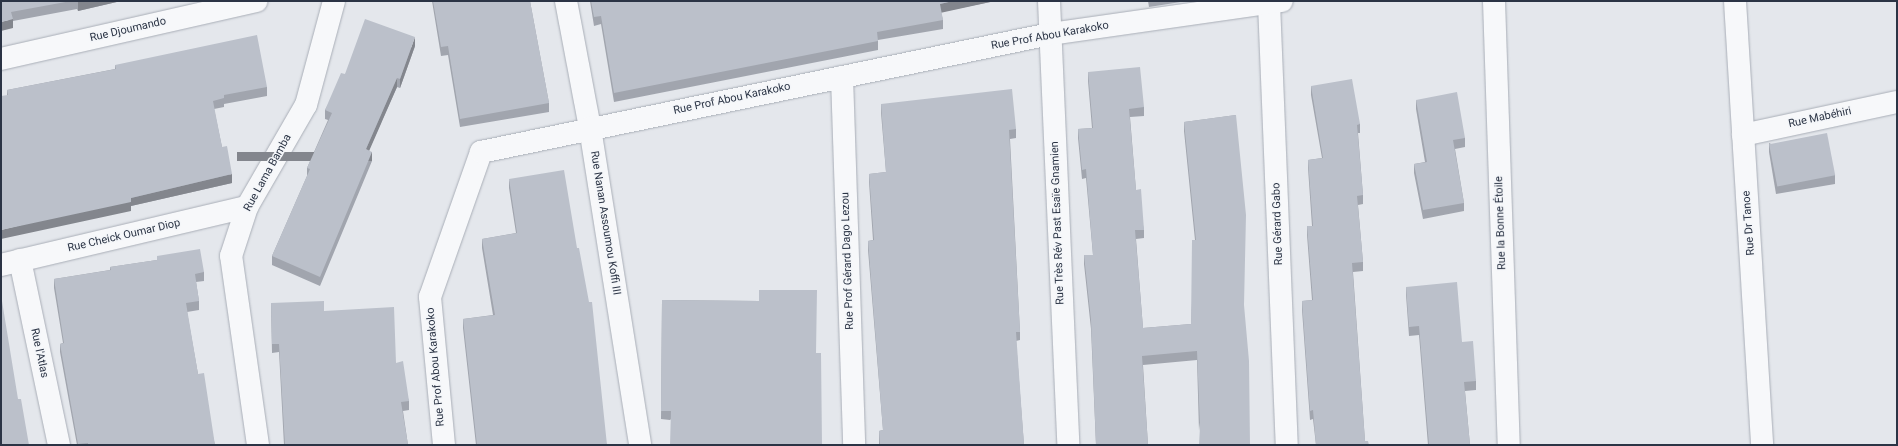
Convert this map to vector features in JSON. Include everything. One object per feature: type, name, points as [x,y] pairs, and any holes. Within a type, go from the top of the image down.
[{"type":"street","name":"Rue Djoumando","points":[[1,59],[256,1]]},
{"type":"street","name":"Rue Lama Bamba","points":[[258,445],[231,256],[247,208],[306,105],[334,1]]},
{"type":"street","name":"Rue Nanan Assoumou Koffi III","points":[[566,1],[590,128],[640,445]]},
{"type":"street","name":"Rue Très Rév Past Esaïe Gnamien","points":[[1049,1],[1068,445]]},
{"type":"street","name":"Rue la Bonne Étoile","points":[[1494,1],[1509,445]]},
{"type":"street","name":"Rue Dr Tanoe","points":[[1735,1],[1762,445]]},
{"type":"street","name":"Rue Prof Abou Karakoko","points":[[444,445],[430,298],[482,152],[590,128],[1050,34],[1276,2]]},
{"type":"street","name":"Rue Gérard Gabo","points":[[1276,2],[1287,445]]},
{"type":"street","name":"Rue Prof Gérard Dago Lezou","points":[[842,77],[854,445]]},
{"type":"street","name":"Rue Mabéhiri","points":[[1743,135],[1897,102]]},
{"type":"street","name":"Rue Cheick Oumar Diop","points":[[11,263],[247,208]]},
{"type":"street","name":"Rue l'Atlas","points":[[11,263],[59,445]]},
{"type":"building","points":[[1,1],[71,1],[11,12],[13,19],[1,22]]},
{"type":"building","points":[[433,1],[530,1],[549,103],[460,119],[448,46],[441,47]]},
{"type":"building","points":[[591,1],[953,1],[940,4],[943,20],[877,32],[878,41],[614,93],[601,16],[594,17]]},
{"type":"building","points":[[365,19],[415,37],[400,79],[397,78],[366,149],[372,152],[320,277],[272,256],[310,169],[307,168],[332,113],[325,110],[341,73],[345,74]]},
{"type":"building","points":[[257,35],[267,87],[224,95],[224,98],[213,101],[222,147],[227,146],[232,174],[131,198],[131,202],[1,230],[1,96],[8,95],[7,90],[116,69],[115,65]]},
{"type":"building","points":[[1140,67],[1144,107],[1129,109],[1136,190],[1141,189],[1144,230],[1135,230],[1143,328],[1191,324],[1192,240],[1196,240],[1184,122],[1236,115],[1246,215],[1244,305],[1249,361],[1250,445],[1199,445],[1200,427],[1197,351],[1142,356],[1148,445],[1096,445],[1091,320],[1084,255],[1093,255],[1086,169],[1082,170],[1078,129],[1093,128],[1088,72]]},
{"type":"building","points":[[1352,79],[1360,124],[1357,125],[1363,195],[1357,196],[1363,262],[1352,263],[1365,441],[1368,441],[1369,445],[1316,445],[1313,410],[1310,411],[1302,301],[1313,300],[1307,226],[1313,226],[1308,160],[1323,158],[1311,86]]},
{"type":"building","points":[[1012,89],[1016,129],[1009,130],[1020,332],[1016,332],[1024,445],[880,445],[879,431],[883,430],[868,241],[874,240],[869,174],[886,172],[881,104]]},
{"type":"building","points":[[1457,92],[1465,138],[1453,140],[1464,203],[1423,210],[1414,164],[1427,162],[1416,100]]},
{"type":"building","points":[[1827,133],[1835,175],[1777,186],[1769,144]]},
{"type":"building","points":[[564,170],[577,248],[579,248],[589,302],[592,302],[607,445],[477,445],[463,319],[495,315],[482,239],[517,233],[509,179]]},
{"type":"building","points":[[200,249],[204,272],[195,274],[199,301],[186,303],[198,374],[204,373],[215,445],[78,444],[60,344],[64,343],[54,279],[111,270],[110,267],[157,260],[157,256]]},
{"type":"building","points":[[1457,282],[1462,342],[1473,341],[1476,381],[1464,382],[1470,445],[1429,445],[1419,326],[1409,327],[1406,287]]},
{"type":"building","points":[[759,290],[817,290],[816,353],[821,353],[822,445],[670,445],[671,411],[661,411],[662,300],[759,301]]},
{"type":"building","points":[[1,301],[18,399],[21,399],[29,445],[1,445]]},
{"type":"building","points":[[324,301],[324,311],[394,307],[396,363],[403,361],[409,401],[401,402],[408,445],[285,445],[279,344],[272,344],[271,303]]}]
